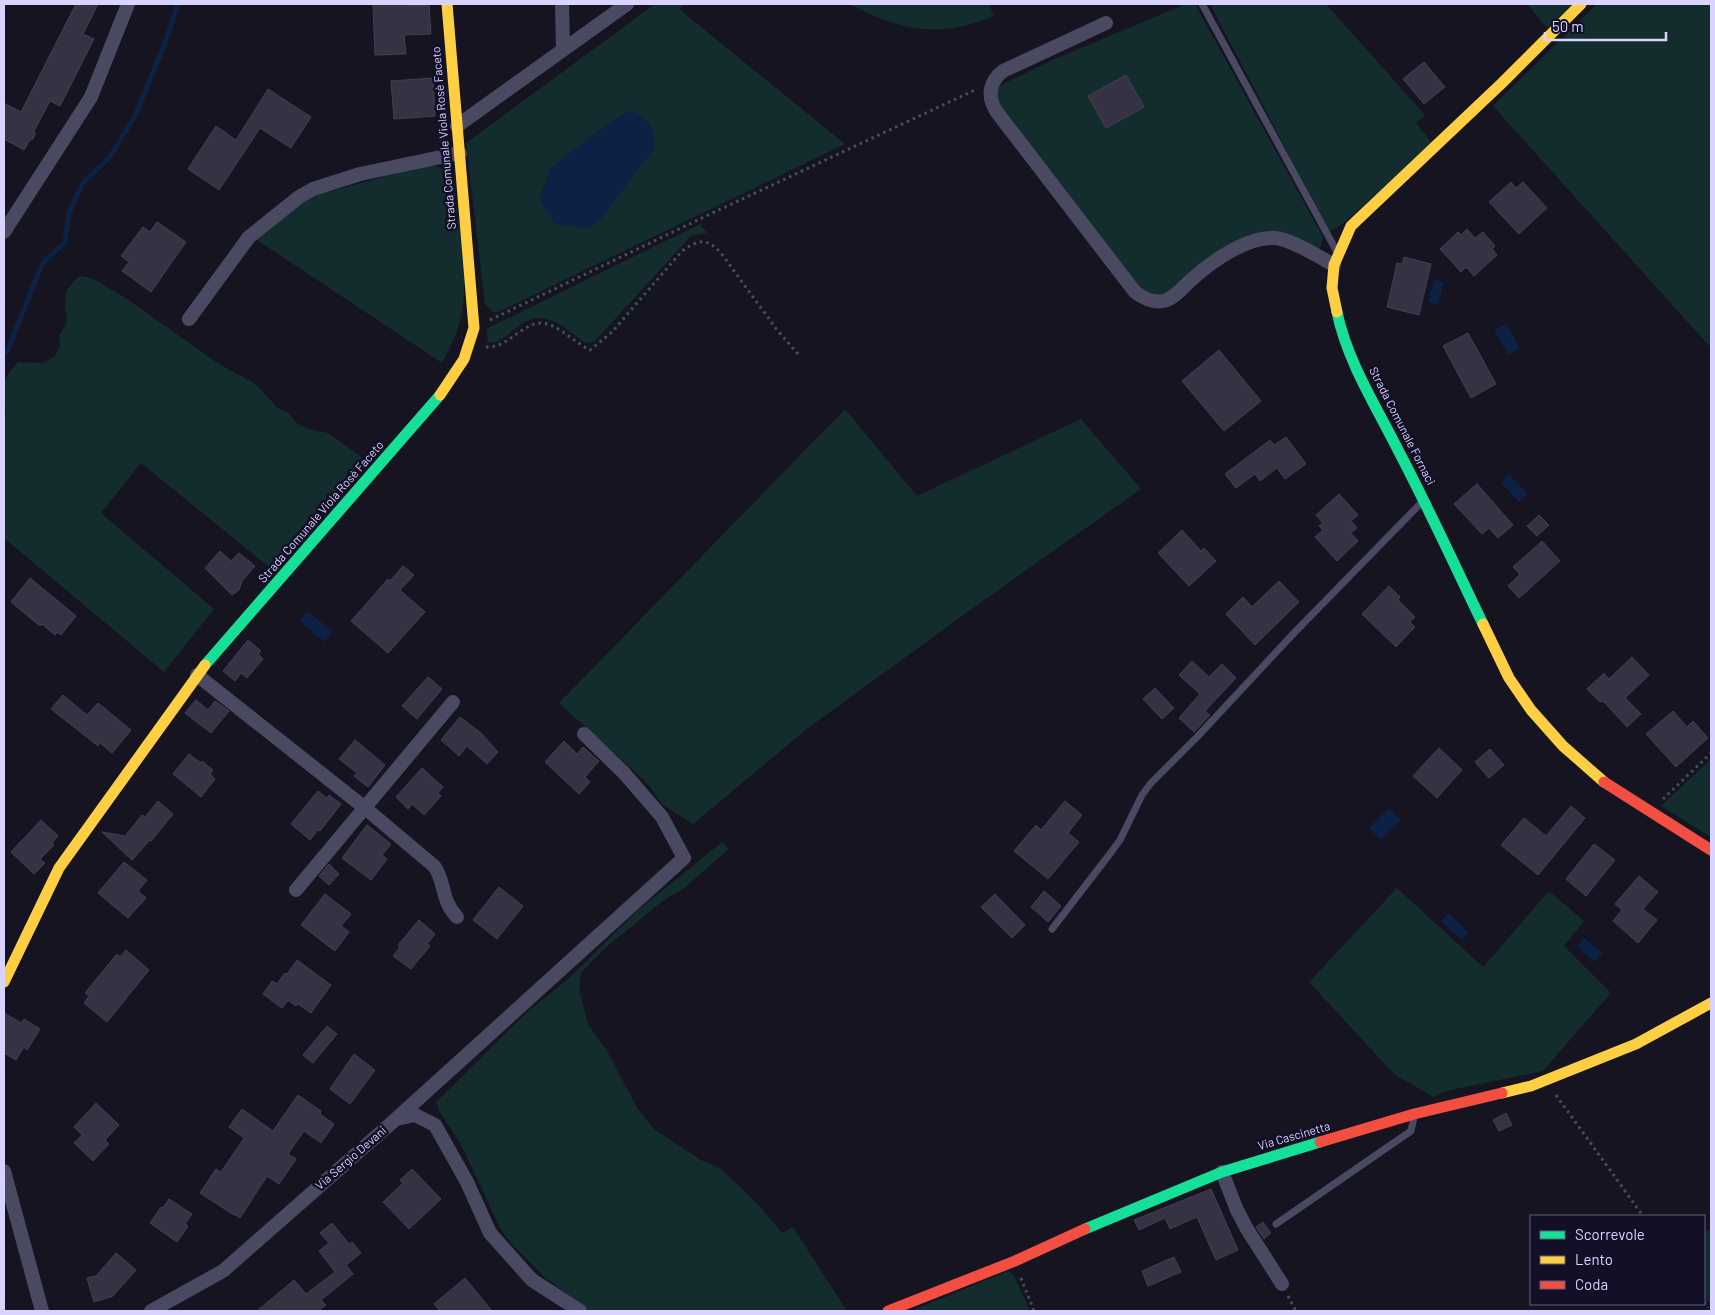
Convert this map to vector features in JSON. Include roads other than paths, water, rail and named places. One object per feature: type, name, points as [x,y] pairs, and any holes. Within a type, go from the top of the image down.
[{"type":"street","points":[[4,232],[8,215],[91,97],[128,4]]},
{"type":"street","name":"Strada Comunale Viola Rosè Faceto","points":[[4,982],[58,868],[197,675],[436,404],[462,363],[470,345],[474,328],[447,4]]},
{"type":"street","points":[[562,4],[564,50]]},
{"type":"street","points":[[457,126],[627,4]]},
{"type":"street","name":"Strada Comunale Fornaci","points":[[1581,4],[1502,84],[1351,226],[1336,260],[1332,288],[1340,327],[1356,367],[1424,500],[1509,678],[1531,710],[1562,746],[1601,780],[1711,850]]},
{"type":"street","points":[[1106,23],[1012,67],[997,76],[990,93],[992,105],[996,111],[1135,292],[1142,297],[1156,301],[1169,299],[1197,274],[1223,256],[1249,242],[1262,239],[1273,238],[1285,241],[1336,260]]},
{"type":"street","points":[[189,319],[249,237],[299,197],[313,190],[360,174],[460,152]]},
{"type":"street","points":[[197,675],[434,866],[438,871],[447,904],[457,916]]},
{"type":"street","points":[[296,890],[453,702]]},
{"type":"street","points":[[396,1119],[684,858],[662,817],[624,773],[584,734]]},
{"type":"street","name":"Via Cascinetta","points":[[888,1311],[1015,1261],[1118,1214],[1222,1172],[1414,1114],[1531,1086],[1636,1044],[1711,1003]]},
{"type":"street","name":"Via Sergio Devani","points":[[151,1311],[223,1271],[396,1119],[415,1115],[435,1125],[467,1182],[490,1233],[532,1280],[580,1311]]},
{"type":"street","points":[[4,1171],[42,1311]]},
{"type":"street","points":[[1222,1172],[1236,1210],[1282,1284]]},
{"type":"lane","points":[[1202,4],[1336,260]]},
{"type":"lane","points":[[1052,929],[1110,855],[1120,840],[1142,795],[1151,783],[1197,738],[1294,633],[1424,500]]},
{"type":"lane","points":[[1276,1224],[1411,1131],[1414,1114]]},
{"type":"water","points":[[633,110],[650,126],[654,135],[654,148],[600,220],[587,228],[555,224],[539,199],[551,167],[616,118]]},
{"type":"water","points":[[1434,280],[1444,282],[1438,305],[1428,302]]},
{"type":"water","points":[[1506,324],[1520,348],[1508,355],[1494,330]]},
{"type":"water","points":[[1509,474],[1528,494],[1519,502],[1501,483]]},
{"type":"water","points":[[308,611],[333,632],[324,642],[299,621]]},
{"type":"water","points":[[1389,808],[1401,820],[1381,840],[1369,828]]},
{"type":"water","points":[[1448,913],[1469,933],[1462,940],[1441,921]]},
{"type":"water","points":[[1584,938],[1603,953],[1595,962],[1577,946]]},
{"type":"waterway","points":[[4,352],[7,352],[42,264],[65,242],[69,213],[82,184],[109,158],[136,114],[166,40],[178,4]]}]
